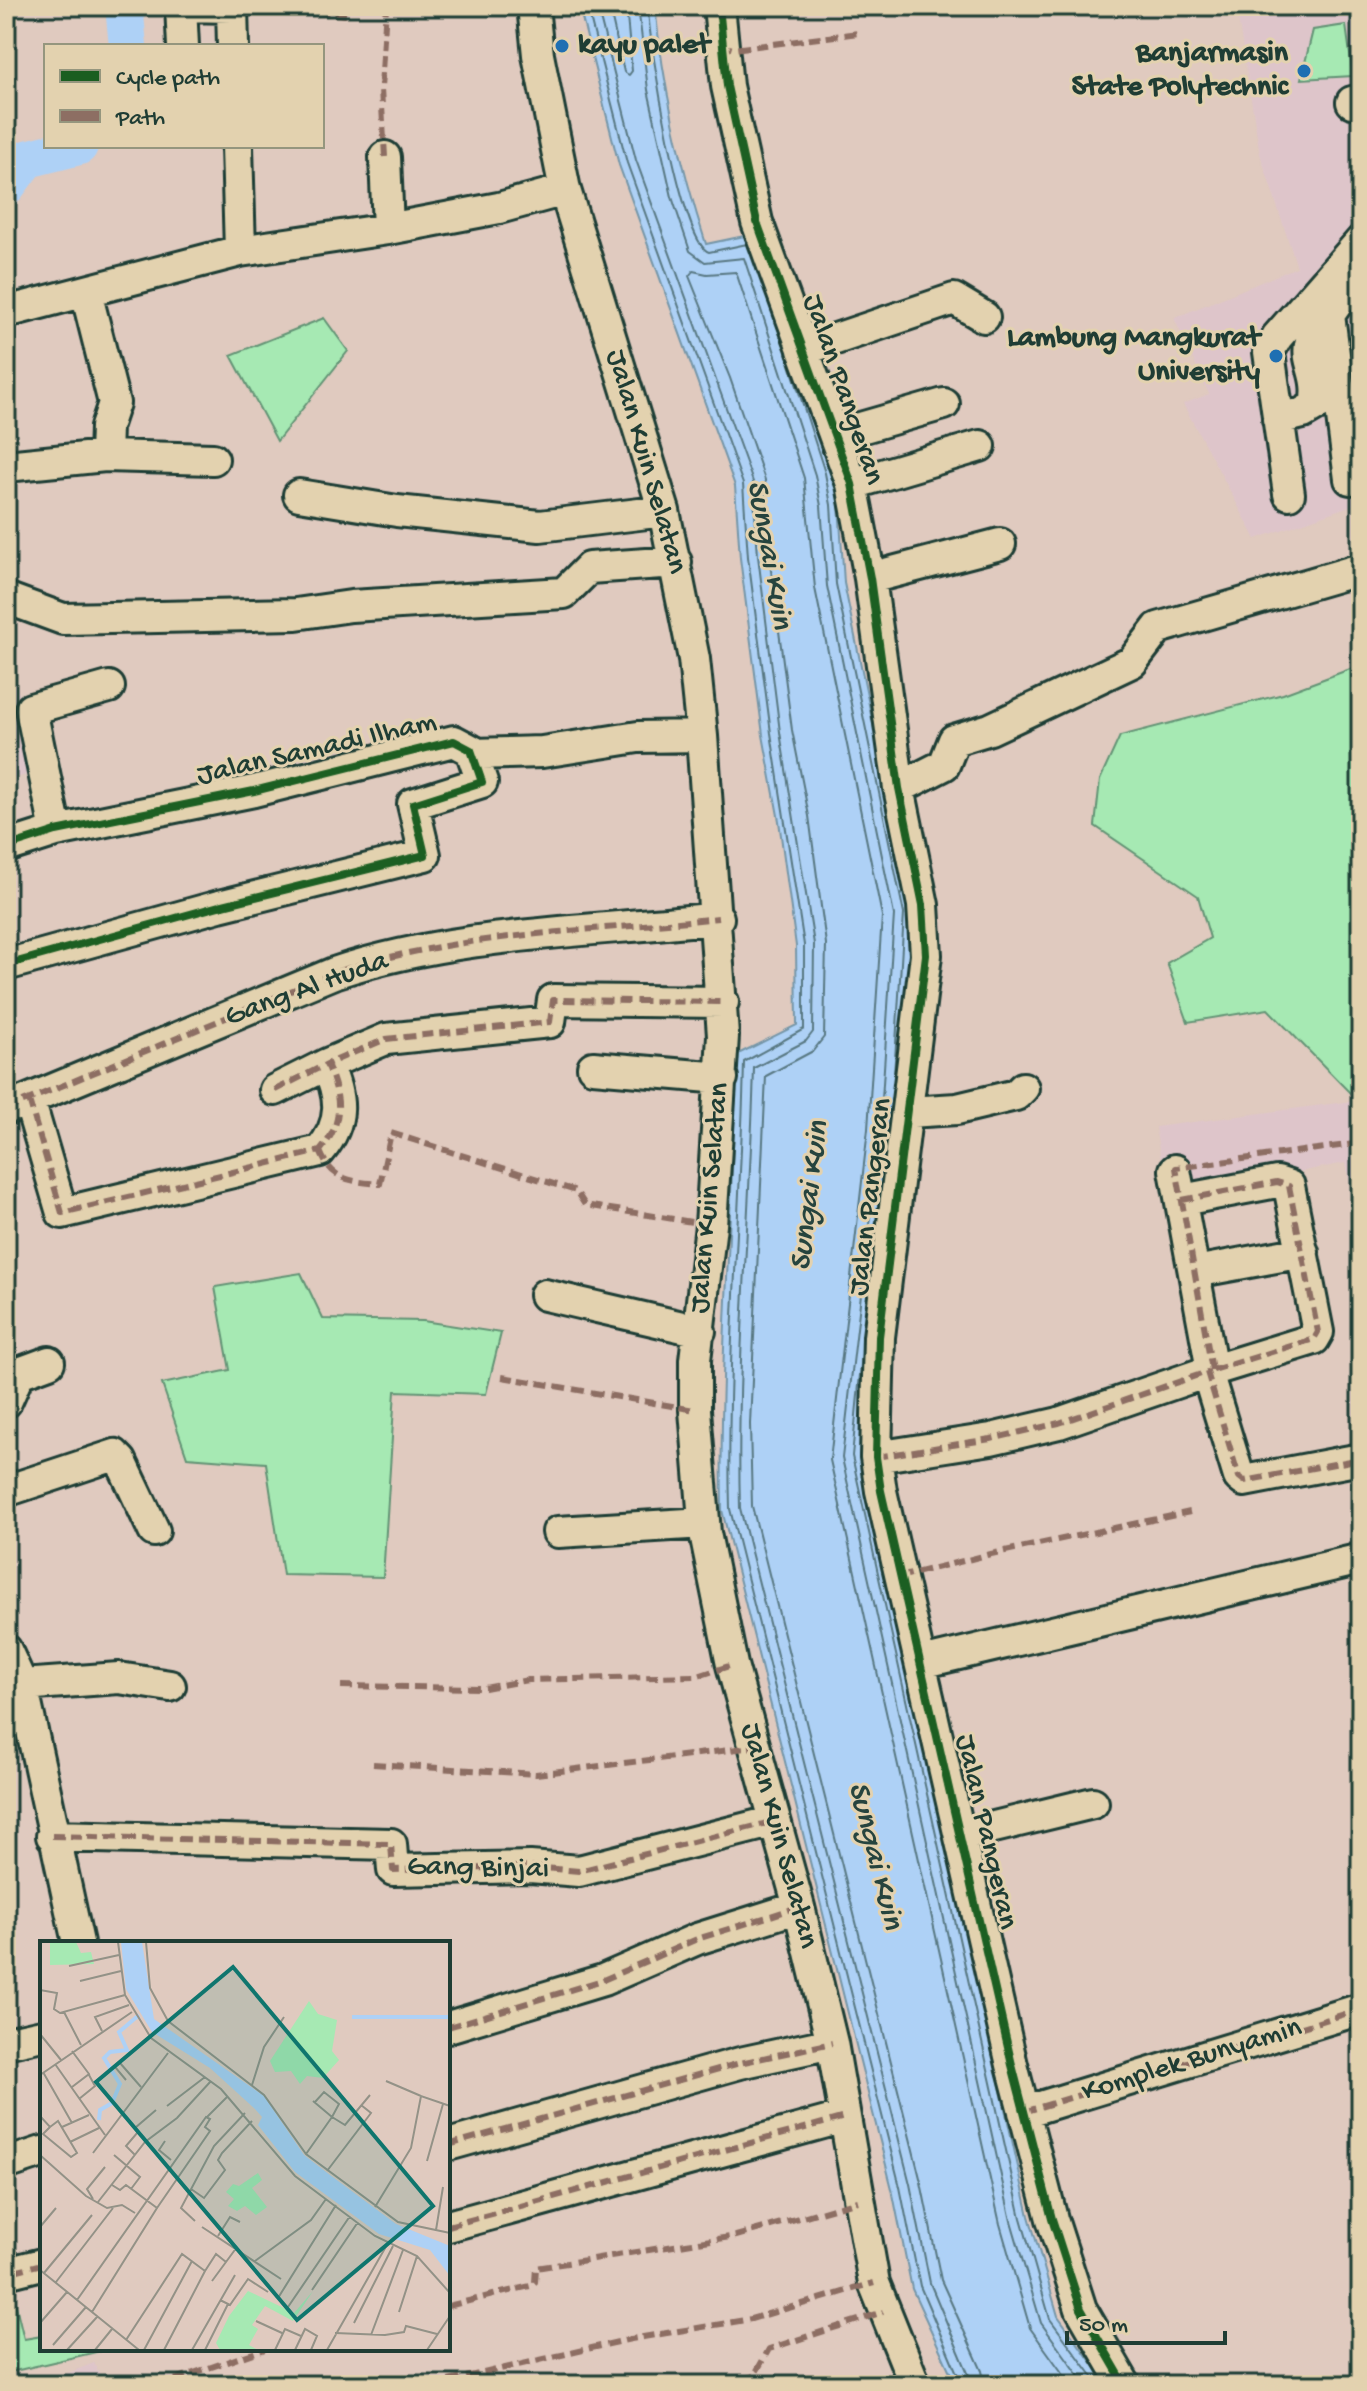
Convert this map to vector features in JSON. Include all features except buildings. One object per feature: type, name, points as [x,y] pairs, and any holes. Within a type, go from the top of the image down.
[{"type":"street","points":[[183,44],[181,6],[232,7],[233,44]]},
{"type":"street","name":"Jalan Kuin Selatan","points":[[533,6],[538,55],[565,190],[664,511],[694,659],[723,1002],[722,1078],[695,1360],[695,1410],[704,1523],[732,1665],[799,1907],[832,2043],[874,2283],[915,2385]]},
{"type":"street","name":"Jalan Pangeran","points":[[719,6],[727,86],[754,209],[852,484],[870,578],[899,788],[923,905],[926,955],[879,1337],[876,1457],[892,1548],[1024,2112],[1052,2219],[1081,2309],[1125,2385]]},
{"type":"street","points":[[237,148],[240,251]]},
{"type":"street","points":[[385,157],[388,229]]},
{"type":"street","points":[[6,312],[240,251],[388,229],[499,208],[565,190]]},
{"type":"street","points":[[1278,419],[1303,413],[1315,406],[1318,389],[1309,361],[1308,342],[1329,315],[1358,257]]},
{"type":"street","points":[[1289,494],[1269,352],[1277,337],[1358,257]]},
{"type":"street","points":[[86,292],[114,403],[106,427],[105,456]]},
{"type":"street","points":[[803,350],[954,299],[984,317]]},
{"type":"street","points":[[1329,315],[1350,479]]},
{"type":"street","points":[[836,435],[944,404]]},
{"type":"street","points":[[852,484],[980,446]]},
{"type":"street","points":[[6,466],[105,456],[213,459]]},
{"type":"street","points":[[299,495],[410,513],[540,526],[664,511]]},
{"type":"street","points":[[870,578],[1000,544]]},
{"type":"street","points":[[6,598],[63,619],[296,614],[351,606],[564,593],[589,568],[676,562]]},
{"type":"street","points":[[899,788],[944,765],[954,740],[990,729],[1132,662],[1158,628],[1361,569]]},
{"type":"street","points":[[56,831],[31,709],[109,687]]},
{"type":"street","points":[[472,754],[542,752],[638,737],[702,736]]},
{"type":"street","name":"Jalan Samadi Ilham","points":[[6,847],[56,831],[254,791],[454,741],[472,754],[482,782],[413,804],[425,855],[219,906],[6,965]]},
{"type":"street","name":"Gang Al Huda","points":[[17,1105],[334,973],[375,959],[483,940],[718,918]]},
{"type":"street","points":[[275,1090],[386,1039],[550,1022],[553,1000],[723,1002]]},
{"type":"street","points":[[17,1105],[62,1213],[320,1151],[329,1141],[340,1094],[327,1064]]},
{"type":"street","points":[[593,1067],[722,1078]]},
{"type":"street","points":[[908,1112],[957,1109],[1016,1095],[1023,1088]]},
{"type":"street","points":[[1175,1170],[1210,1371],[1239,1477],[1244,1481],[1361,1459]]},
{"type":"street","points":[[876,1457],[991,1439],[1059,1423],[1316,1336],[1289,1186],[1284,1183],[1182,1200]]},
{"type":"street","points":[[1195,1272],[1303,1252]]},
{"type":"street","points":[[545,1295],[611,1313],[700,1331]]},
{"type":"street","points":[[6,1402],[19,1373],[49,1362]]},
{"type":"street","points":[[6,1491],[115,1455],[121,1461],[154,1531]]},
{"type":"street","points":[[558,1532],[704,1523]]},
{"type":"street","points":[[921,1663],[1361,1559]]},
{"type":"street","points":[[78,1941],[12,1668],[170,1686]]},
{"type":"street","points":[[961,1835],[1093,1803]]},
{"type":"street","name":"Gang Binjai","points":[[52,1836],[391,1844],[393,1870],[530,1867],[579,1871],[775,1821]]},
{"type":"street","points":[[450,2026],[603,1980],[686,1943],[799,1907]]},
{"type":"street","name":"Komplek Bunyamin","points":[[1024,2112],[1361,2009]]},
{"type":"street","points":[[6,2043],[40,2035]]},
{"type":"street","points":[[450,2144],[740,2063],[832,2043]]},
{"type":"street","points":[[450,2225],[845,2117]]},
{"type":"street","points":[[6,2164],[40,2153]]},
{"type":"shaded area","name":"Lambung Mangkurat University","points":[[1236,6],[1361,6],[1361,502],[1256,539],[1183,404],[1209,394],[1174,318],[1297,267],[1260,154]]},
{"type":"shaded area","points":[[6,647],[40,772],[6,780]]},
{"type":"shaded area","points":[[1361,1100],[1361,1230],[1345,1163],[1168,1198],[1155,1127]]},
{"type":"shaded area","points":[[94,2363],[105,2385],[37,2385]]},
{"type":"green space","points":[[1346,25],[1353,76],[1301,79],[1313,30]]},
{"type":"green space","points":[[324,318],[348,351],[277,441],[231,355]]},
{"type":"green space","points":[[1361,665],[1361,1093],[1351,1094],[1268,1009],[1188,1022],[1167,963],[1210,938],[1198,896],[1095,826],[1100,780],[1120,736],[1283,694]]},
{"type":"green space","points":[[301,1273],[323,1319],[423,1321],[501,1333],[486,1394],[395,1391],[383,1577],[283,1575],[266,1463],[187,1457],[162,1384],[230,1370],[215,1287]]},
{"type":"green space","points":[[6,2264],[24,2339],[40,2336],[40,2351],[100,2351],[6,2373]]},
{"type":"water","name":"Sungai Kuin","points":[[579,6],[655,6],[674,126],[706,244],[754,234],[833,471],[839,504],[844,583],[912,914],[911,959],[859,1455],[1029,2216],[1058,2316],[1108,2385],[956,2385],[912,2289],[892,2189],[722,1510],[722,1396],[736,1055],[797,1025],[796,946],[779,821],[763,735],[740,558],[735,486],[619,165]]},
{"type":"waterway","points":[[124,6],[128,44]]},
{"type":"waterway","points":[[6,187],[27,159],[71,148]]},
{"type":"marked path","points":[[263,6],[346,15]]},
{"type":"marked path","points":[[385,157],[381,89],[386,6]]},
{"type":"marked path","points":[[720,45],[733,49],[859,33]]},
{"type":"marked path","points":[[6,1109],[334,973],[381,959],[524,935],[718,918]]},
{"type":"marked path","points":[[29,1100],[62,1213],[320,1151],[334,1129],[338,1109],[338,1098],[327,1064],[386,1039],[550,1022],[553,1000],[723,1002]]},
{"type":"marked path","points":[[275,1090],[327,1064]]},
{"type":"marked path","points":[[1212,1370],[1176,1168],[1354,1144],[1361,1123]]},
{"type":"marked path","points":[[320,1151],[330,1168],[343,1178],[380,1184],[391,1133],[576,1191],[585,1205],[711,1225]]},
{"type":"marked path","points":[[1182,1200],[1277,1182],[1289,1186],[1318,1332],[1314,1339],[1207,1372]]},
{"type":"marked path","points":[[876,1457],[991,1439],[1059,1423],[1207,1372],[1239,1477],[1244,1481],[1361,1459]]},
{"type":"marked path","points":[[502,1377],[695,1410]]},
{"type":"marked path","points":[[899,1577],[1190,1512]]},
{"type":"marked path","points":[[341,1686],[485,1688],[528,1680],[698,1676],[732,1665]]},
{"type":"marked path","points":[[373,1764],[536,1774],[754,1747]]},
{"type":"marked path","points":[[52,1836],[391,1844],[393,1870],[530,1867],[579,1871],[775,1821]]},
{"type":"marked path","points":[[450,2026],[603,1980],[697,1939],[799,1907]]},
{"type":"marked path","points":[[1024,2112],[1361,2009]]},
{"type":"marked path","points":[[450,2144],[740,2063],[832,2043]]},
{"type":"marked path","points":[[450,2225],[845,2117]]},
{"type":"marked path","points":[[450,2306],[530,2286],[535,2282],[536,2268],[736,2236],[858,2201]]},
{"type":"marked path","points":[[14,2271],[40,2264]]},
{"type":"marked path","points":[[431,2385],[631,2339],[751,2319],[874,2283]]},
{"type":"marked path","points":[[725,2385],[754,2376],[769,2349],[883,2312]]},
{"type":"marked path","points":[[158,2385],[259,2351]]},
{"type":"cycle path","points":[[719,6],[727,86],[757,222],[852,484],[870,578],[899,788],[923,905],[926,955],[879,1337],[876,1457],[881,1491],[1012,2065],[1052,2219],[1081,2309],[1125,2385]]},
{"type":"cycle path","points":[[6,847],[56,831],[254,791],[454,741],[471,750],[482,782],[413,804],[425,855],[219,906],[6,965]]},
{"type":"place","name":"kayu palet","points":[[562,46]]},
{"type":"place","name":"Banjarmasin State Polytechnic","points":[[1304,71]]},
{"type":"place","name":"Lambung Mangkurat University","points":[[1276,356]]}]
